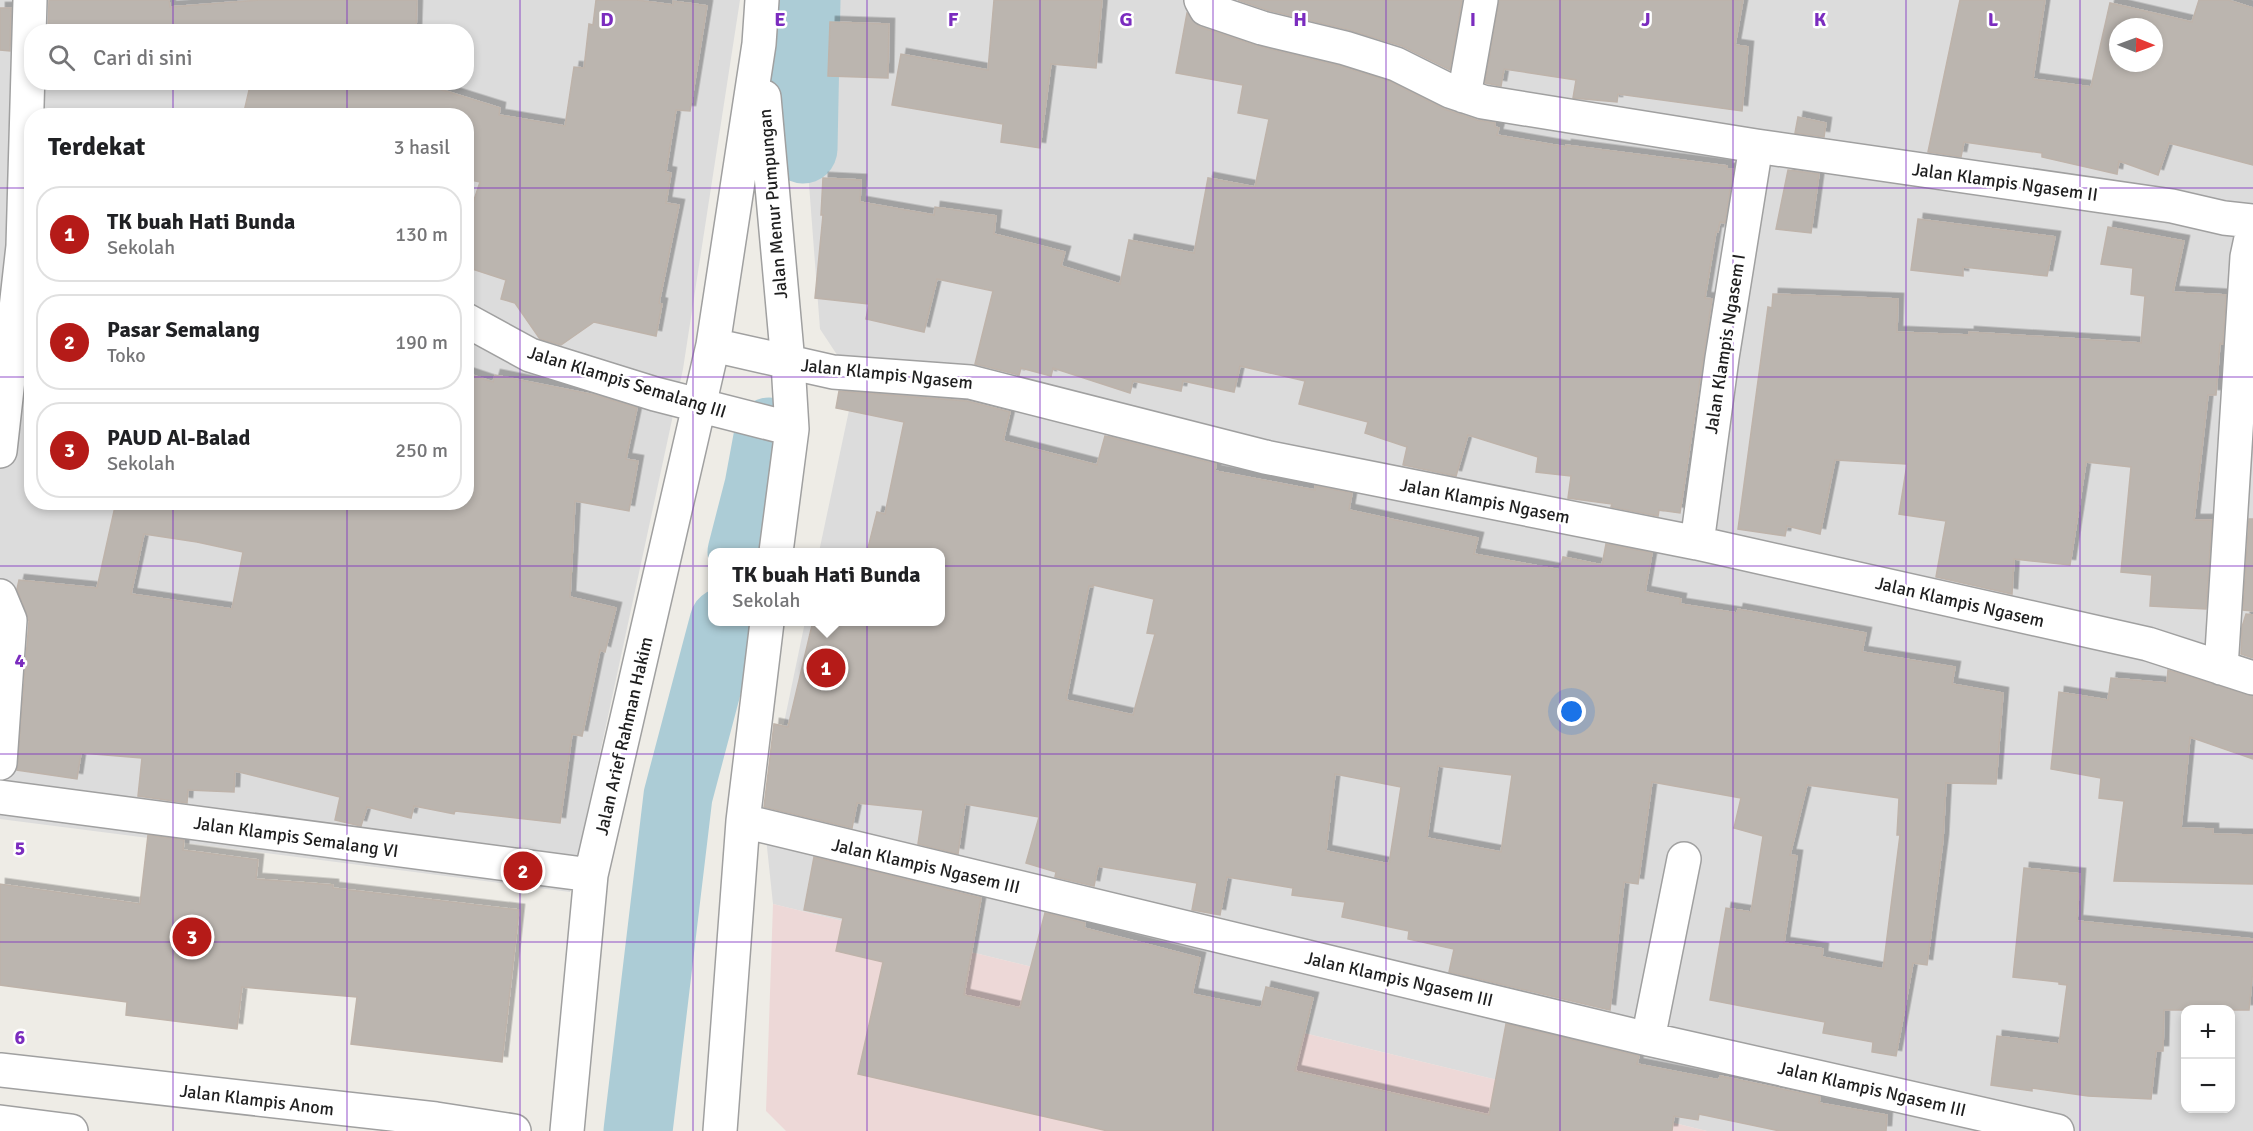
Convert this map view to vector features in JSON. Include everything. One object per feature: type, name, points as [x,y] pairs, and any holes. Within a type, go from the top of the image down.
[{"type":"street","points":[[30,0],[30,24]]},
{"type":"street","name":"Jalan Menur Pumpungan","points":[[713,345],[759,44],[762,0]]},
{"type":"street","name":"Jalan Klampis Ngasem II","points":[[1201,0],[1206,9],[1262,28],[1396,64],[1450,91],[1483,102],[2253,221]]},
{"type":"street","points":[[1464,96],[1481,0]]},
{"type":"street","name":"Jalan Menur Pumpungan","points":[[759,44],[788,363]]},
{"type":"street","points":[[29,90],[29,108]]},
{"type":"street","name":"Jalan Klampis Ngasem I","points":[[1697,543],[1722,358],[1756,146]]},
{"type":"street","points":[[2221,668],[2247,257],[2253,229]]},
{"type":"street","points":[[0,451],[6,344],[24,260]]},
{"type":"street","name":"Jalan Klampis Semalang III","points":[[474,324],[530,354],[700,406],[792,429]]},
{"type":"street","name":"Jalan Klampis Ngasem","points":[[713,345],[833,372],[970,382],[1265,457],[1697,543],[2148,644],[2253,678]]},
{"type":"street","name":"Jalan Arief Rahman Hakim","points":[[567,1131],[591,875],[713,345]]},
{"type":"street","points":[[777,548],[792,429],[788,363]]},
{"type":"street","points":[[0,596],[7,608],[10,620],[0,763]]},
{"type":"street","points":[[720,1131],[743,821],[766,626]]},
{"type":"street","name":"Jalan Klampis Semalang VI","points":[[0,797],[591,875]]},
{"type":"street","name":"Jalan Klampis Ngasem III","points":[[743,821],[1648,1039],[2057,1131]]},
{"type":"street","points":[[1648,1039],[1684,859]]},
{"type":"street","name":"Jalan Klampis Anom","points":[[0,1070],[435,1125],[514,1131]]},
{"type":"street","points":[[0,1122],[71,1131]]},
{"type":"shaded area","points":[[0,0],[740,0],[683,369],[570,892],[0,819]]},
{"type":"shaded area","points":[[795,0],[2253,0],[2253,1131],[1707,1131],[773,904],[764,819],[804,626],[945,626],[945,548],[820,548],[855,382],[820,329]]},
{"type":"shaded area","points":[[773,904],[1707,1131],[786,1131],[766,1111]]},
{"type":"building","points":[[49,0],[169,0],[170,7],[259,0],[417,0],[416,24],[48,24]]},
{"type":"building","points":[[596,0],[637,0],[673,5],[673,1],[707,6],[690,111],[676,110],[666,172],[671,173],[666,203],[679,205],[659,303],[662,304],[656,336],[594,322],[561,345],[540,339],[515,303],[501,299],[506,280],[474,270],[474,200],[480,182],[474,181],[474,108],[245,108],[249,90],[443,90],[500,108],[499,115],[565,126],[574,67],[584,68],[589,24],[593,25]]},
{"type":"building","points":[[994,0],[1102,0],[1096,68],[1051,64],[1040,148],[1001,142],[1003,124],[892,105],[901,54],[988,70]]},
{"type":"building","points":[[1238,0],[1462,0],[1450,70],[1402,46]]},
{"type":"building","points":[[1499,0],[1743,0],[1735,45],[1748,47],[1742,111],[1618,94],[1617,102],[1573,98],[1576,80],[1504,69],[1501,86],[1485,83]]},
{"type":"building","points":[[1960,0],[2045,0],[2033,79],[2091,87],[2110,3],[2192,22],[2199,0],[2228,0],[2253,8],[2253,165],[2169,143],[2158,175],[2119,161],[2117,174],[2042,157],[2042,153],[1964,142],[1961,157],[1928,152]]},
{"type":"building","points":[[0,8],[11,8],[10,51],[0,50]]},
{"type":"building","points":[[1187,13],[1200,27],[1258,46],[1340,66],[1389,81],[1444,109],[1477,120],[1495,123],[1495,127],[1499,128],[1497,135],[1566,147],[1566,145],[1727,166],[1727,169],[1733,169],[1725,223],[1720,222],[1718,232],[1716,232],[1705,298],[1712,299],[1680,513],[1659,510],[1658,516],[1611,507],[1612,504],[1568,498],[1571,476],[1536,472],[1538,457],[1468,435],[1456,476],[1403,465],[1407,447],[1365,433],[1368,422],[1299,404],[1305,381],[1240,366],[1234,392],[1183,381],[1181,391],[1133,381],[1130,393],[1053,368],[1051,376],[1021,368],[1019,375],[975,364],[993,291],[937,279],[924,332],[866,319],[869,304],[815,298],[823,215],[821,215],[823,178],[861,180],[860,202],[934,215],[935,207],[996,216],[994,234],[1065,252],[1061,266],[1120,284],[1129,240],[1194,253],[1208,178],[1255,187],[1269,119],[1238,113],[1243,85],[1176,73]]},
{"type":"building","points":[[830,22],[889,24],[888,78],[828,76]]},
{"type":"building","points":[[1798,117],[1826,123],[1824,137],[1795,133]]},
{"type":"building","points":[[1788,170],[1819,174],[1811,233],[1776,229]]},
{"type":"building","points":[[1918,219],[2055,237],[2047,276],[1963,267],[1963,276],[1911,270]]},
{"type":"building","points":[[2108,227],[2184,241],[2173,292],[2226,295],[2223,344],[2220,343],[2216,395],[2208,395],[2194,520],[2212,520],[2206,609],[2150,606],[2152,575],[2121,572],[2131,467],[2086,462],[2070,565],[2014,559],[2012,594],[1936,577],[1946,521],[1899,514],[1907,464],[1835,460],[1820,534],[1787,526],[1785,536],[1738,529],[1768,307],[1772,308],[1773,294],[1898,299],[1897,332],[1969,335],[1969,332],[2141,343],[2145,296],[2131,294],[2133,268],[2101,264]]},
{"type":"building","points":[[495,375],[595,395],[637,408],[626,459],[638,461],[629,511],[575,501],[570,597],[616,608],[605,652],[600,650],[582,736],[572,734],[560,823],[455,811],[454,814],[414,806],[411,818],[367,807],[361,826],[335,820],[340,797],[235,771],[234,792],[188,790],[187,803],[138,796],[142,758],[81,753],[77,779],[17,770],[29,621],[17,589],[19,580],[97,588],[114,510],[474,510],[474,376],[493,382]],"holes":[[[144,534],[243,552],[232,609],[131,594]]]},
{"type":"building","points":[[839,391],[967,401],[1010,412],[1003,441],[1097,465],[1105,436],[1216,464],[1215,471],[1315,490],[1315,486],[1352,493],[1349,510],[1478,538],[1474,554],[1560,570],[1563,557],[1602,565],[1606,544],[1652,553],[1645,592],[1681,599],[1680,604],[1737,613],[1738,609],[1866,633],[1862,652],[1955,667],[1952,684],[2003,693],[1996,784],[1946,783],[1943,840],[1927,965],[1913,963],[1896,1056],[1872,1052],[1873,1042],[1823,1033],[1825,1022],[1710,1000],[1726,908],[1751,912],[1763,836],[1734,828],[1741,798],[1652,782],[1638,884],[1624,882],[1610,1010],[1449,972],[1454,949],[1408,939],[1409,931],[1342,917],[1345,902],[1292,895],[1293,888],[1227,877],[1220,915],[1192,910],[1197,883],[1098,866],[1094,886],[1055,877],[1056,872],[1026,863],[1039,817],[965,804],[958,854],[918,844],[923,810],[857,803],[852,828],[764,807],[774,724],[788,727],[812,626],[945,626],[945,548],[868,548],[877,512],[885,514],[904,422],[836,408]],"holes":[[[1093,585],[1154,599],[1147,633],[1155,634],[1133,715],[1066,700],[1089,586],[1093,587]],[[1438,766],[1512,775],[1501,852],[1427,838]],[[1335,774],[1401,787],[1389,864],[1326,851]],[[1807,785],[1899,798],[1897,835],[1900,835],[1883,969],[1822,957],[1823,949],[1784,943],[1797,856],[1790,855]]]},
{"type":"building","points":[[2249,519],[2253,519],[2253,611],[2243,610]]},
{"type":"building","points":[[2246,614],[2253,615],[2253,658],[2241,654],[2242,627]]},
{"type":"building","points":[[2168,670],[2253,696],[2253,759],[2190,737],[2181,828],[2213,829],[2213,834],[2253,835],[2253,884],[2114,881],[2124,801],[2099,798],[2101,778],[2051,769],[2059,692],[2108,700],[2111,678],[2167,683]]},
{"type":"building","points":[[148,835],[184,840],[183,850],[258,860],[256,879],[333,885],[333,888],[519,910],[502,1062],[351,1044],[357,997],[242,987],[237,1029],[126,1015],[127,1002],[0,985],[0,884],[140,904]]},
{"type":"building","points":[[814,857],[981,898],[964,995],[1020,1008],[1045,913],[1085,923],[1084,928],[1200,958],[1192,994],[1261,1008],[1266,987],[1313,998],[1295,1071],[1489,1115],[1506,1024],[1639,1056],[1637,1064],[1719,1080],[1720,1076],[1820,1097],[1819,1103],[1887,1115],[1886,1131],[1780,1131],[1699,1114],[1698,1120],[1674,1116],[1672,1131],[1108,1131],[858,1074],[883,962],[836,951],[843,918],[804,910]]},
{"type":"building","points":[[2024,868],[2080,874],[2077,921],[2253,939],[2249,1010],[2235,1010],[2235,1005],[2181,1005],[2181,1010],[2164,1010],[2163,1051],[2156,1051],[2151,1099],[2088,1096],[1991,1085],[1997,1036],[2059,1044],[2067,985],[2013,977]]},
{"type":"waterway","points":[[803,149],[806,0]]},
{"type":"waterway","points":[[743,548],[759,486],[769,432]]},
{"type":"waterway","points":[[638,1131],[678,796],[723,626]]},
{"type":"place","name":"TK buah Hati Bunda","points":[[826,668]]},
{"type":"place","name":"Pasar Semalang","points":[[523,871]]},
{"type":"place","name":"PAUD Al-Balad","points":[[192,937]]}]
